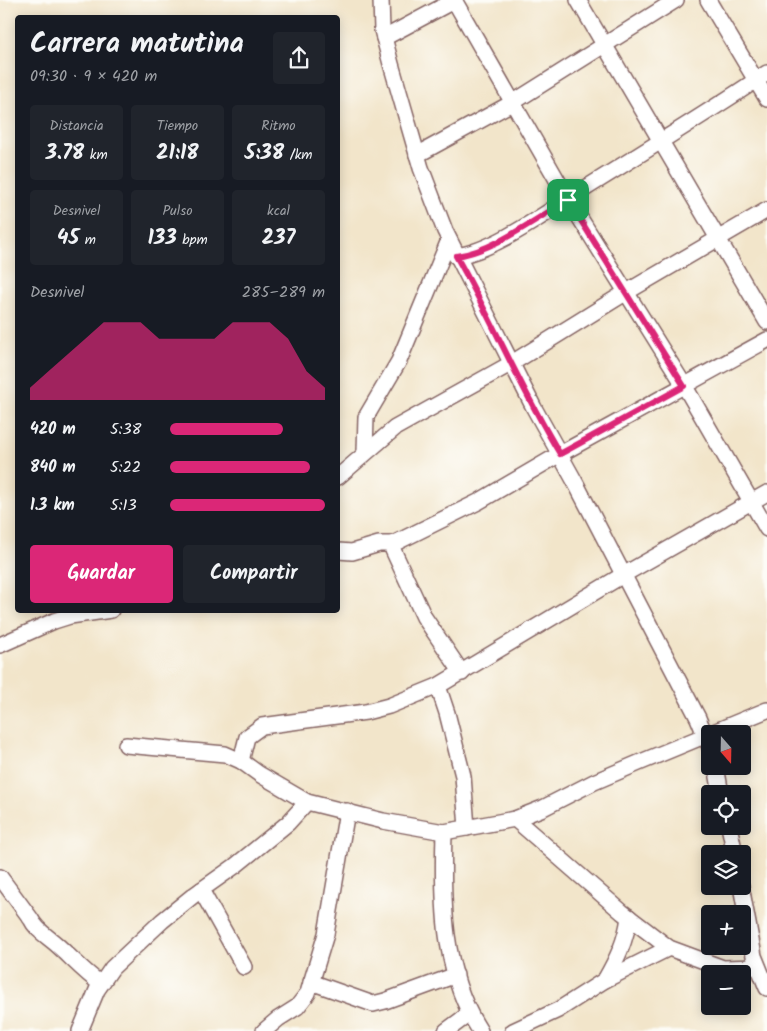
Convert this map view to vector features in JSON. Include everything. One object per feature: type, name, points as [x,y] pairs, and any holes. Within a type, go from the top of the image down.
[{"type":"street","points":[[381,0],[382,30],[417,155],[431,196],[456,256],[486,309],[512,364],[701,727]]},
{"type":"street","points":[[384,38],[454,0],[568,200],[684,386],[767,529]]},
{"type":"street","points":[[578,0],[662,140],[767,322]]},
{"type":"street","points":[[417,155],[512,103],[676,0]]},
{"type":"street","points":[[708,0],[762,77],[767,99]]},
{"type":"street","points":[[456,256],[468,254],[494,244],[568,200],[762,77]]},
{"type":"street","points":[[340,475],[395,428],[512,364],[625,293],[767,210]]},
{"type":"street","points":[[365,452],[366,417],[399,361],[449,240]]},
{"type":"street","points":[[340,551],[352,552],[379,544],[393,544],[478,502],[560,454],[767,340]]},
{"type":"street","points":[[241,761],[248,737],[262,726],[366,712],[389,706],[438,686],[623,575],[767,493]]},
{"type":"street","points":[[393,544],[392,550],[420,609],[462,673]]},
{"type":"street","points":[[0,645],[54,621],[90,613]]},
{"type":"street","points":[[438,686],[447,712],[463,776],[467,828]]},
{"type":"street","points":[[738,725],[767,710]]},
{"type":"street","points":[[126,746],[208,751],[226,754],[241,761],[259,774],[307,802],[383,821],[444,832],[514,819],[543,808],[610,776],[701,744]]},
{"type":"street","points":[[80,1031],[97,990],[112,968],[162,921],[288,823],[307,802]]},
{"type":"street","points":[[264,1031],[297,1007],[308,992],[326,934],[347,811]]},
{"type":"street","points":[[514,819],[629,917],[669,948],[723,968],[758,967]]},
{"type":"street","points":[[444,832],[443,881],[446,936],[469,1014],[480,1031]]},
{"type":"street","points":[[0,877],[31,919],[34,926],[56,944],[86,974],[101,984]]},
{"type":"street","points":[[201,890],[244,967]]},
{"type":"street","points":[[742,895],[749,934],[758,967],[767,988]]},
{"type":"street","points":[[605,980],[618,959],[627,935],[629,917]]},
{"type":"street","points":[[513,1031],[558,1010],[605,980],[669,948]]},
{"type":"street","points":[[311,982],[373,1004],[456,975]]},
{"type":"street","points":[[446,1031],[469,1014]]},
{"type":"route","points":[[568,200],[684,386],[560,454],[534,408],[486,309],[456,256],[468,254],[494,244],[568,200]]}]
